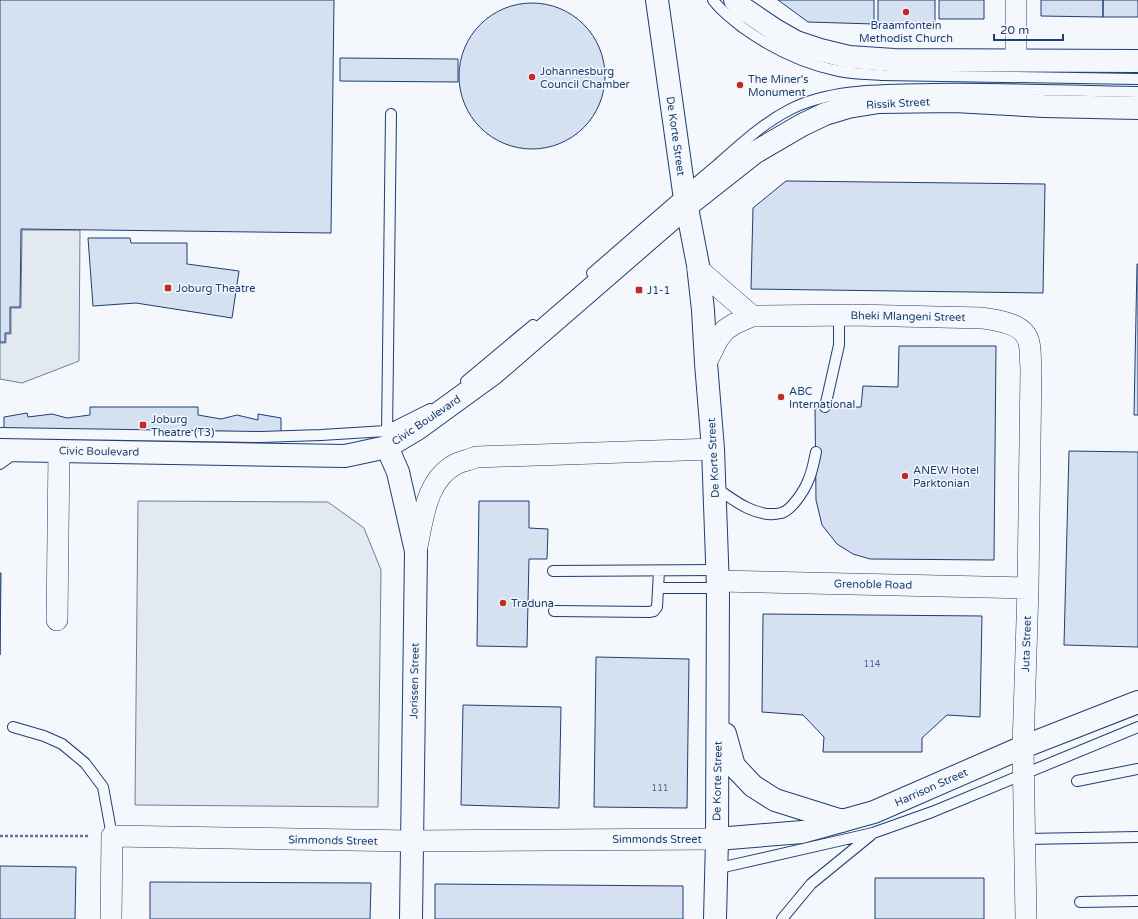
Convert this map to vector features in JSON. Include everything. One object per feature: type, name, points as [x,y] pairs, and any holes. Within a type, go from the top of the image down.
[{"type":"main road","name":"De Korte Street","points":[[657,0],[698,269],[703,310],[713,449],[717,580],[718,705],[715,919]]},
{"type":"main road","points":[[735,0],[740,6],[763,22],[796,42],[820,50],[849,56],[894,60],[1138,61]]},
{"type":"main road","name":"Rissik Street","points":[[686,198],[754,153],[802,125],[825,114],[848,107],[879,102],[954,101],[1044,106],[1138,108]]},
{"type":"main road","name":"Civic Boulevard","points":[[10,450],[345,456],[417,429],[494,372],[686,198]]},
{"type":"main road","name":"Jorissen Street","points":[[387,439],[398,472],[416,551],[411,919]]},
{"type":"main road","name":"Harrison Street","points":[[717,839],[802,832],[874,812],[1023,747],[1138,702]]},
{"type":"main road","points":[[718,705],[734,766],[753,786],[775,800],[842,821]]},
{"type":"street","points":[[1016,0],[1016,60]]},
{"type":"street","points":[[698,269],[752,316]]},
{"type":"street","name":"Bheki Mlangeni Street","points":[[706,363],[718,339],[725,330],[752,316],[839,315],[983,318],[1002,322],[1016,327],[1023,332],[1029,342],[1031,368]]},
{"type":"street","name":"Juta Street","points":[[1026,919],[1023,747],[1028,588],[1031,368]]},
{"type":"street","points":[[416,551],[428,500],[439,478],[455,465],[469,460],[476,458],[713,449]]},
{"type":"street","points":[[57,620],[59,451]]},
{"type":"street","name":"Grenoble Road","points":[[717,580],[1028,588]]},
{"type":"street","points":[[111,919],[112,836]]},
{"type":"street","name":"Simmonds Street","points":[[112,836],[411,841],[717,839]]},
{"type":"lane","points":[[713,0],[720,10],[756,37],[805,62],[840,72],[882,75],[1138,79]]},
{"type":"lane","points":[[587,278],[686,198],[764,125],[790,109],[824,98],[854,92],[898,89],[986,88],[1138,92]]},
{"type":"lane","points":[[387,439],[391,114]]},
{"type":"lane","points":[[825,408],[839,345],[839,315]]},
{"type":"lane","points":[[0,433],[261,437],[321,435],[387,439],[436,406],[544,316]]},
{"type":"lane","points":[[0,464],[10,450]]},
{"type":"lane","points":[[714,488],[740,505],[764,514],[782,513],[798,501],[809,481],[816,452]]},
{"type":"lane","points":[[553,571],[659,571],[717,580]]},
{"type":"lane","points":[[554,611],[649,612],[657,607],[659,571]]},
{"type":"lane","points":[[658,588],[717,580]]},
{"type":"lane","points":[[13,727],[44,736],[62,744],[85,763],[103,787],[112,836]]},
{"type":"lane","points":[[716,870],[873,833],[1024,776],[1138,728]]},
{"type":"lane","points":[[1077,781],[1138,769]]},
{"type":"lane","points":[[782,919],[811,884],[873,833]]},
{"type":"lane","points":[[1025,839],[1138,838]]},
{"type":"lane","points":[[1080,902],[1138,901]]},
{"type":"path","points":[[0,836],[112,836]]},
{"type":"shaded area","points":[[22,230],[80,230],[79,361],[22,383],[0,379],[0,343],[6,343],[6,334],[11,334],[11,308],[21,308]]},
{"type":"shaded area","points":[[138,501],[328,502],[364,528],[381,570],[378,807],[135,805]]},
{"type":"building","points":[[0,0],[334,0],[331,233],[21,229],[20,307],[10,307],[10,333],[5,333],[5,342],[0,342]]},
{"type":"building","points":[[778,0],[874,0],[874,24],[808,22]]},
{"type":"building","name":"Braamfontein Methodist Church","points":[[878,0],[935,0],[935,24],[878,24]]},
{"type":"building","points":[[939,0],[984,0],[984,19],[939,19]]},
{"type":"building","points":[[1041,0],[1103,0],[1103,17],[1041,16]]},
{"type":"building","points":[[1103,0],[1138,0],[1138,17],[1103,17]]},
{"type":"building","points":[[525,3],[539,3],[567,11],[579,19],[589,29],[600,48],[604,62],[604,90],[597,111],[589,123],[579,133],[560,144],[539,149],[525,149],[497,141],[485,133],[475,123],[464,104],[459,83],[459,69],[467,41],[475,29],[485,19],[504,8]]},
{"type":"building","points":[[340,58],[458,59],[458,82],[340,81]]},
{"type":"building","points":[[786,181],[1045,184],[1043,293],[751,289],[753,208]]},
{"type":"building","points":[[88,238],[130,238],[131,243],[187,243],[187,264],[239,271],[232,318],[136,303],[93,306]]},
{"type":"building","points":[[1137,264],[1138,415],[1134,415]]},
{"type":"building","name":"ANEW Hotel Parktonian","points":[[899,346],[996,346],[994,560],[870,559],[853,554],[837,544],[822,525],[816,500],[815,408],[861,407],[863,386],[898,387]]},
{"type":"building","name":"Joburg Theatre (T3)","points":[[90,407],[198,407],[198,415],[221,419],[237,415],[258,420],[258,414],[281,418],[281,432],[4,429],[4,417],[27,413],[28,417],[52,414],[67,418],[90,415]]},
{"type":"building","points":[[1069,451],[1138,452],[1138,647],[1064,645]]},
{"type":"building","name":"Traduna","points":[[479,501],[529,501],[529,528],[548,529],[547,559],[529,559],[527,647],[477,646]]},
{"type":"building","points":[[0,573],[1,573],[0,655]]},
{"type":"building","points":[[763,614],[982,616],[980,717],[947,715],[922,738],[922,752],[823,752],[824,737],[803,715],[762,712]]},
{"type":"building","points":[[596,657],[689,659],[687,808],[594,807]]},
{"type":"building","points":[[463,705],[561,707],[559,808],[461,805]]},
{"type":"building","points":[[0,866],[76,867],[75,919],[0,919]]},
{"type":"building","points":[[875,878],[984,878],[984,919],[875,919]]},
{"type":"building","points":[[150,882],[371,883],[370,919],[150,919]]},
{"type":"building","points":[[435,884],[683,886],[683,919],[435,919]]},
{"type":"place","name":"Braamfontein Methodist Church","points":[[906,12]]},
{"type":"place","name":"Johannesburg Council Chamber","points":[[532,77]]},
{"type":"place","name":"The Miner's Monument","points":[[740,85]]},
{"type":"place","name":"Joburg Theatre","points":[[168,288]]},
{"type":"place","name":"J1-1","points":[[639,290]]},
{"type":"place","name":"ABC International","points":[[781,397]]},
{"type":"place","name":"Joburg Theatre (T3)","points":[[143,425]]},
{"type":"place","name":"ANEW Hotel Parktonian","points":[[905,476]]},
{"type":"place","name":"Traduna","points":[[503,603]]}]
